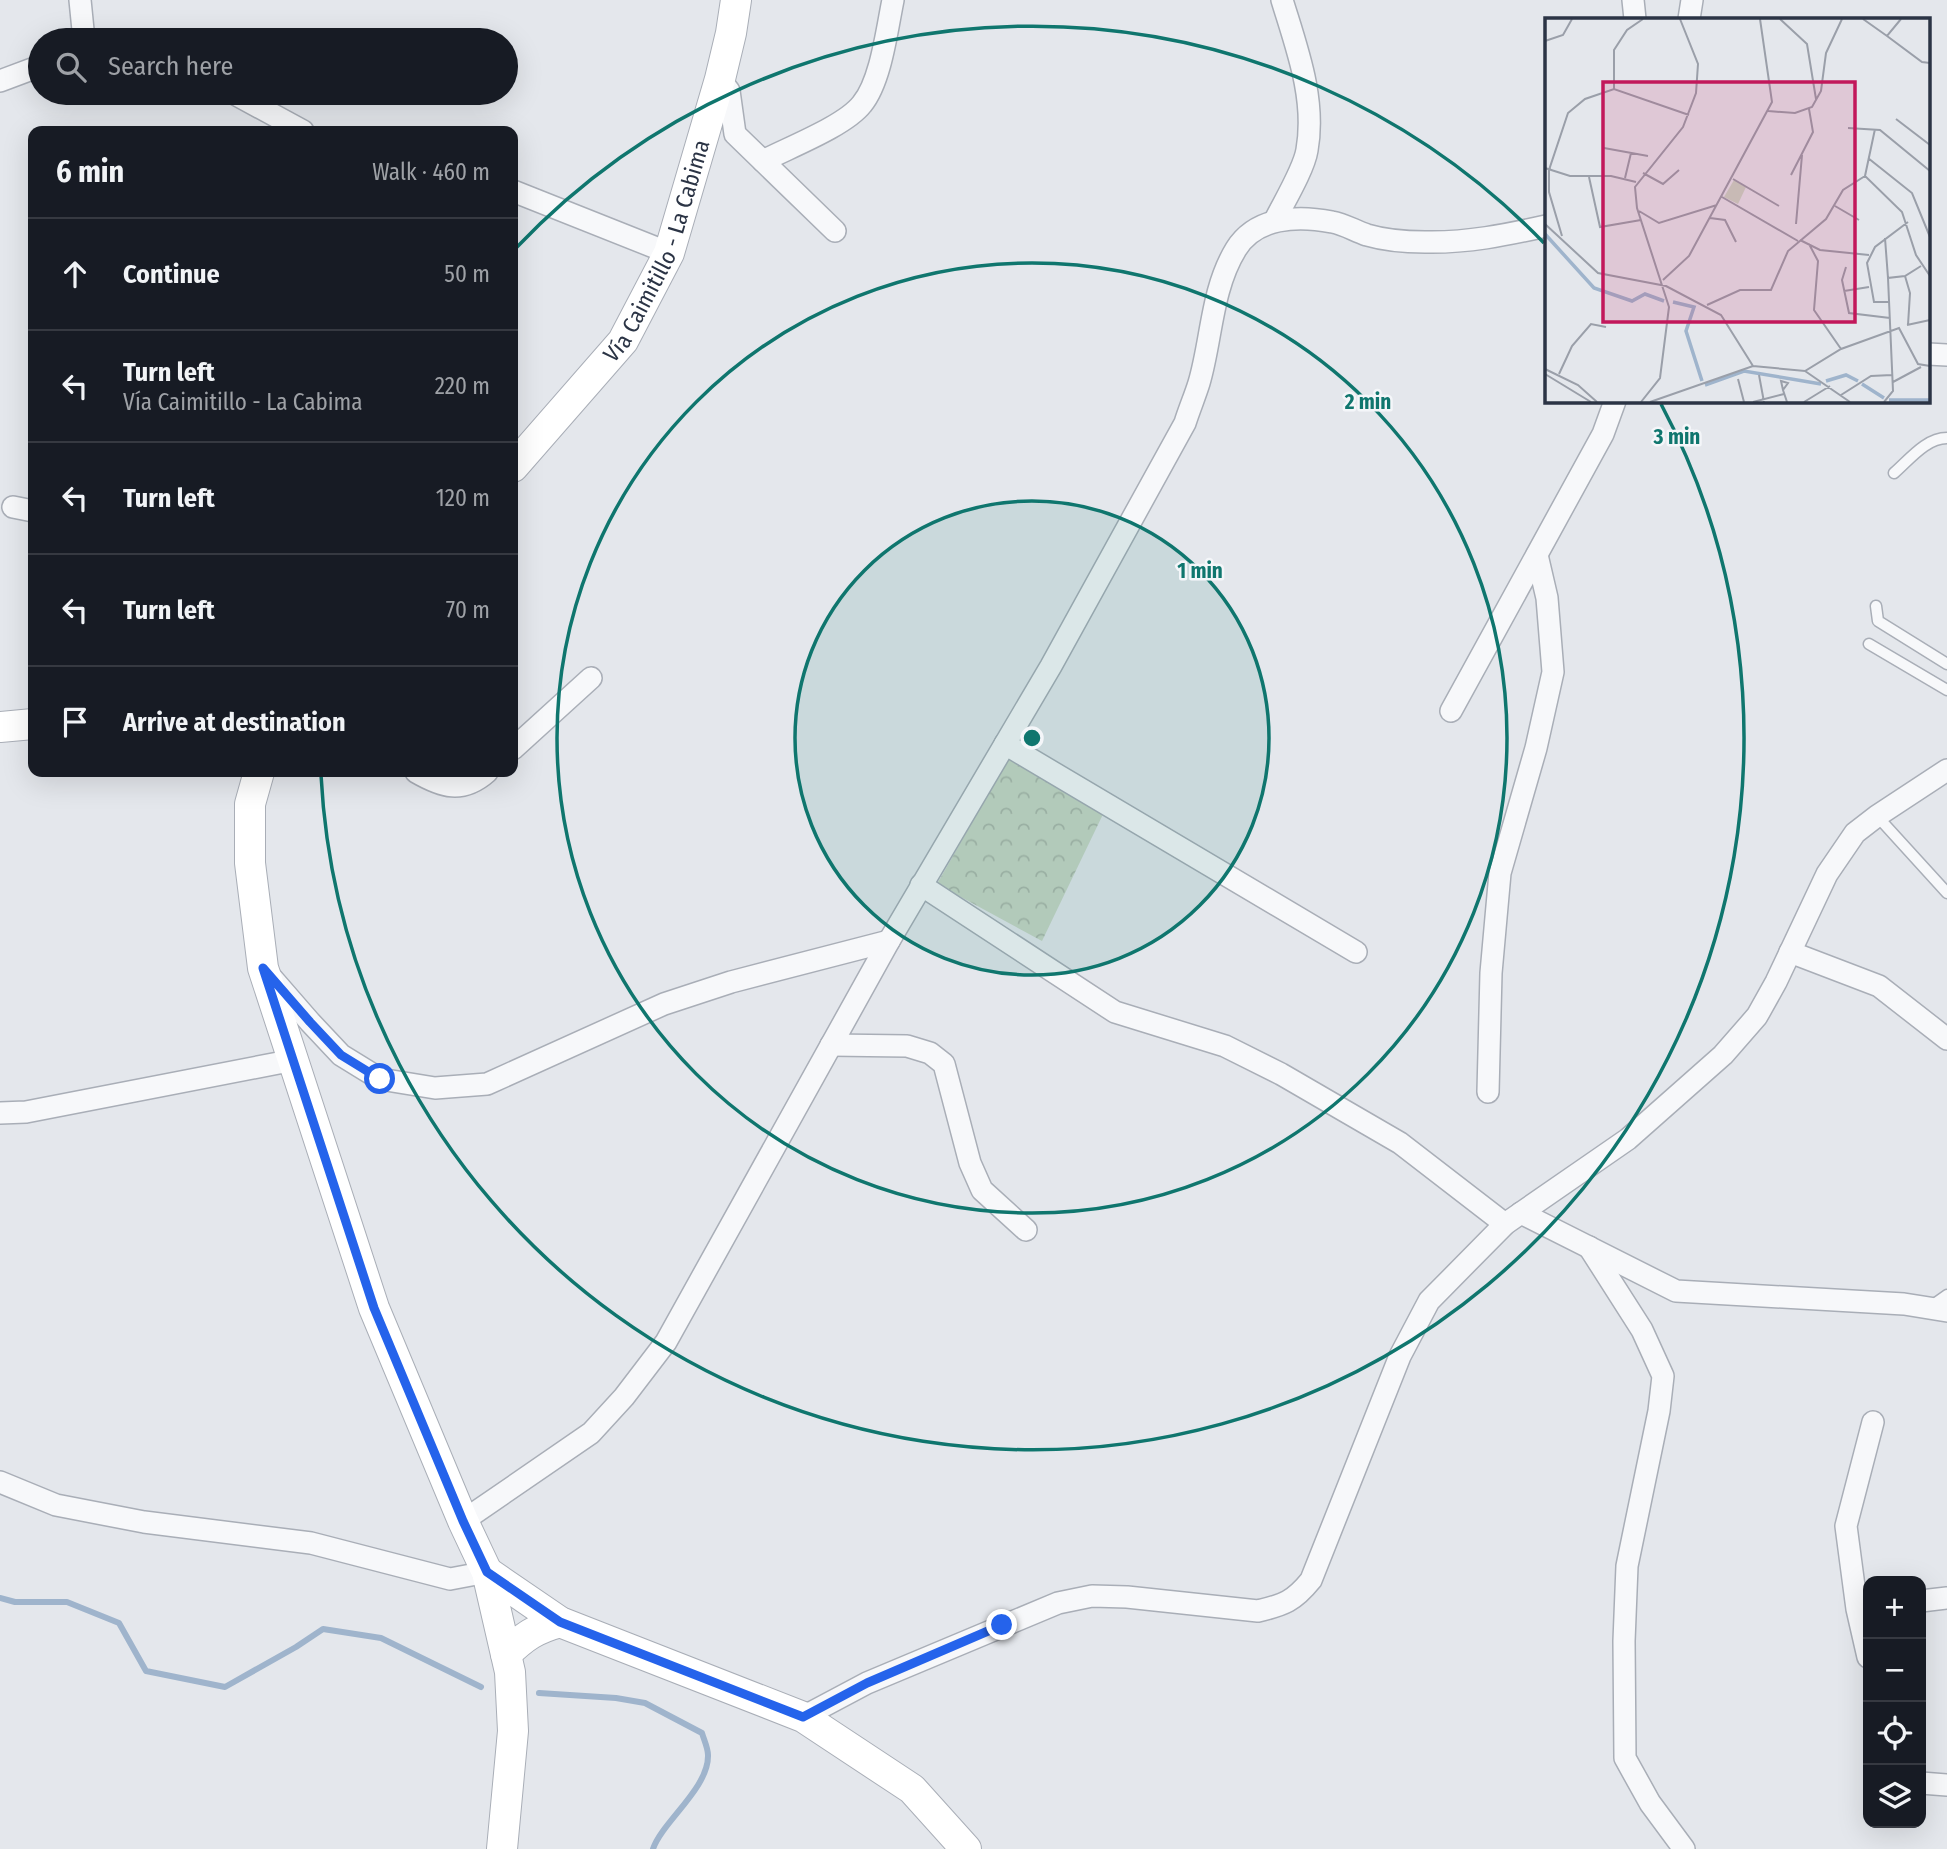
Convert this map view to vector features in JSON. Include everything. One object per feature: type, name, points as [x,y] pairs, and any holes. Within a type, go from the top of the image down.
[{"type":"street","points":[[80,0],[83,28]]},
{"type":"street","name":"Vía Caimitillo - La Cabima","points":[[518,461],[622,341],[669,253],[720,79],[732,33],[736,0]]},
{"type":"street","points":[[763,161],[848,118],[863,103],[875,80],[893,0]]},
{"type":"street","points":[[1275,220],[1307,153],[1310,112],[1302,67],[1282,0]]},
{"type":"street","points":[[1633,0],[1635,18]]},
{"type":"street","points":[[1689,18],[1692,0]]},
{"type":"street","points":[[0,81],[28,70]]},
{"type":"street","points":[[720,79],[729,91],[735,134],[835,231]]},
{"type":"street","points":[[255,105],[294,126]]},
{"type":"street","points":[[518,193],[669,253]]},
{"type":"street","points":[[463,1521],[591,1433],[666,1342],[889,941],[1051,666],[1185,423],[1199,382],[1212,314],[1236,248],[1251,232],[1275,220],[1333,222],[1369,235],[1423,242],[1478,240],[1545,226]]},
{"type":"street","points":[[1451,711],[1603,434],[1615,402]]},
{"type":"street","points":[[1488,1092],[1491,973],[1500,873],[1536,748],[1553,673],[1547,598],[1537,555]]},
{"type":"street","points":[[518,744],[591,678]]},
{"type":"street","points":[[0,727],[28,724]]},
{"type":"street","points":[[1005,744],[1356,952]]},
{"type":"street","points":[[803,1717],[867,1683],[1058,1603],[1092,1596],[1258,1611],[1279,1606],[1297,1597],[1311,1580],[1400,1356],[1429,1301],[1513,1219],[1629,1139],[1723,1055],[1757,1016],[1827,874],[1855,833],[1947,770]]},
{"type":"street","points":[[258,777],[250,804],[250,863],[263,968],[374,1308],[487,1572],[508,1663],[513,1731],[502,1849]]},
{"type":"street","points":[[425,777],[439,785],[462,786],[476,782],[482,777]]},
{"type":"street","points":[[921,885],[1115,1012],[1225,1046],[1281,1074],[1400,1143],[1513,1219],[1589,1247],[1676,1291],[1904,1304],[1938,1310]]},
{"type":"street","points":[[263,968],[341,1055],[380,1079],[435,1088],[486,1084],[664,1004],[732,982],[889,941]]},
{"type":"street","points":[[1790,952],[1879,986],[1947,1039]]},
{"type":"street","points":[[831,1045],[907,1046],[930,1053],[944,1064],[971,1163],[982,1189],[1026,1230]]},
{"type":"street","points":[[0,1113],[26,1112],[293,1060]]},
{"type":"street","points":[[1589,1247],[1642,1330],[1663,1376],[1660,1411],[1627,1566],[1624,1641],[1625,1758],[1650,1803],[1684,1849]]},
{"type":"street","points":[[1863,1608],[1846,1526],[1873,1422]]},
{"type":"street","points":[[0,1482],[56,1505],[144,1521],[311,1543],[450,1579],[487,1572],[560,1622],[803,1717],[912,1789],[966,1849]]},
{"type":"street","points":[[1926,1600],[1947,1598]]},
{"type":"street","points":[[508,1663],[523,1638],[537,1629],[560,1622]]},
{"type":"street","points":[[1926,1783],[1947,1785]]},
{"type":"lane","points":[[1894,473],[1927,443],[1947,438]]},
{"type":"lane","points":[[1876,606],[1878,621],[1947,664]]},
{"type":"lane","points":[[1869,644],[1947,690]]},
{"type":"lane","points":[[1877,816],[1947,892]]},
{"type":"lane","points":[[1938,1310],[1947,1294]]},
{"type":"green space","points":[[1011,754],[1106,808],[1042,941],[937,884]]},
{"type":"waterway","points":[[0,1598],[15,1602],[67,1602],[119,1623],[146,1671],[225,1687],[323,1629],[381,1638],[481,1687]]},
{"type":"waterway","points":[[539,1693],[616,1698],[645,1703],[702,1733],[708,1755],[701,1780],[653,1849]]},
{"type":"route","points":[[380,1079],[341,1055],[263,968],[374,1308],[487,1572],[560,1622],[803,1717],[867,1683],[1002,1625]]}]
